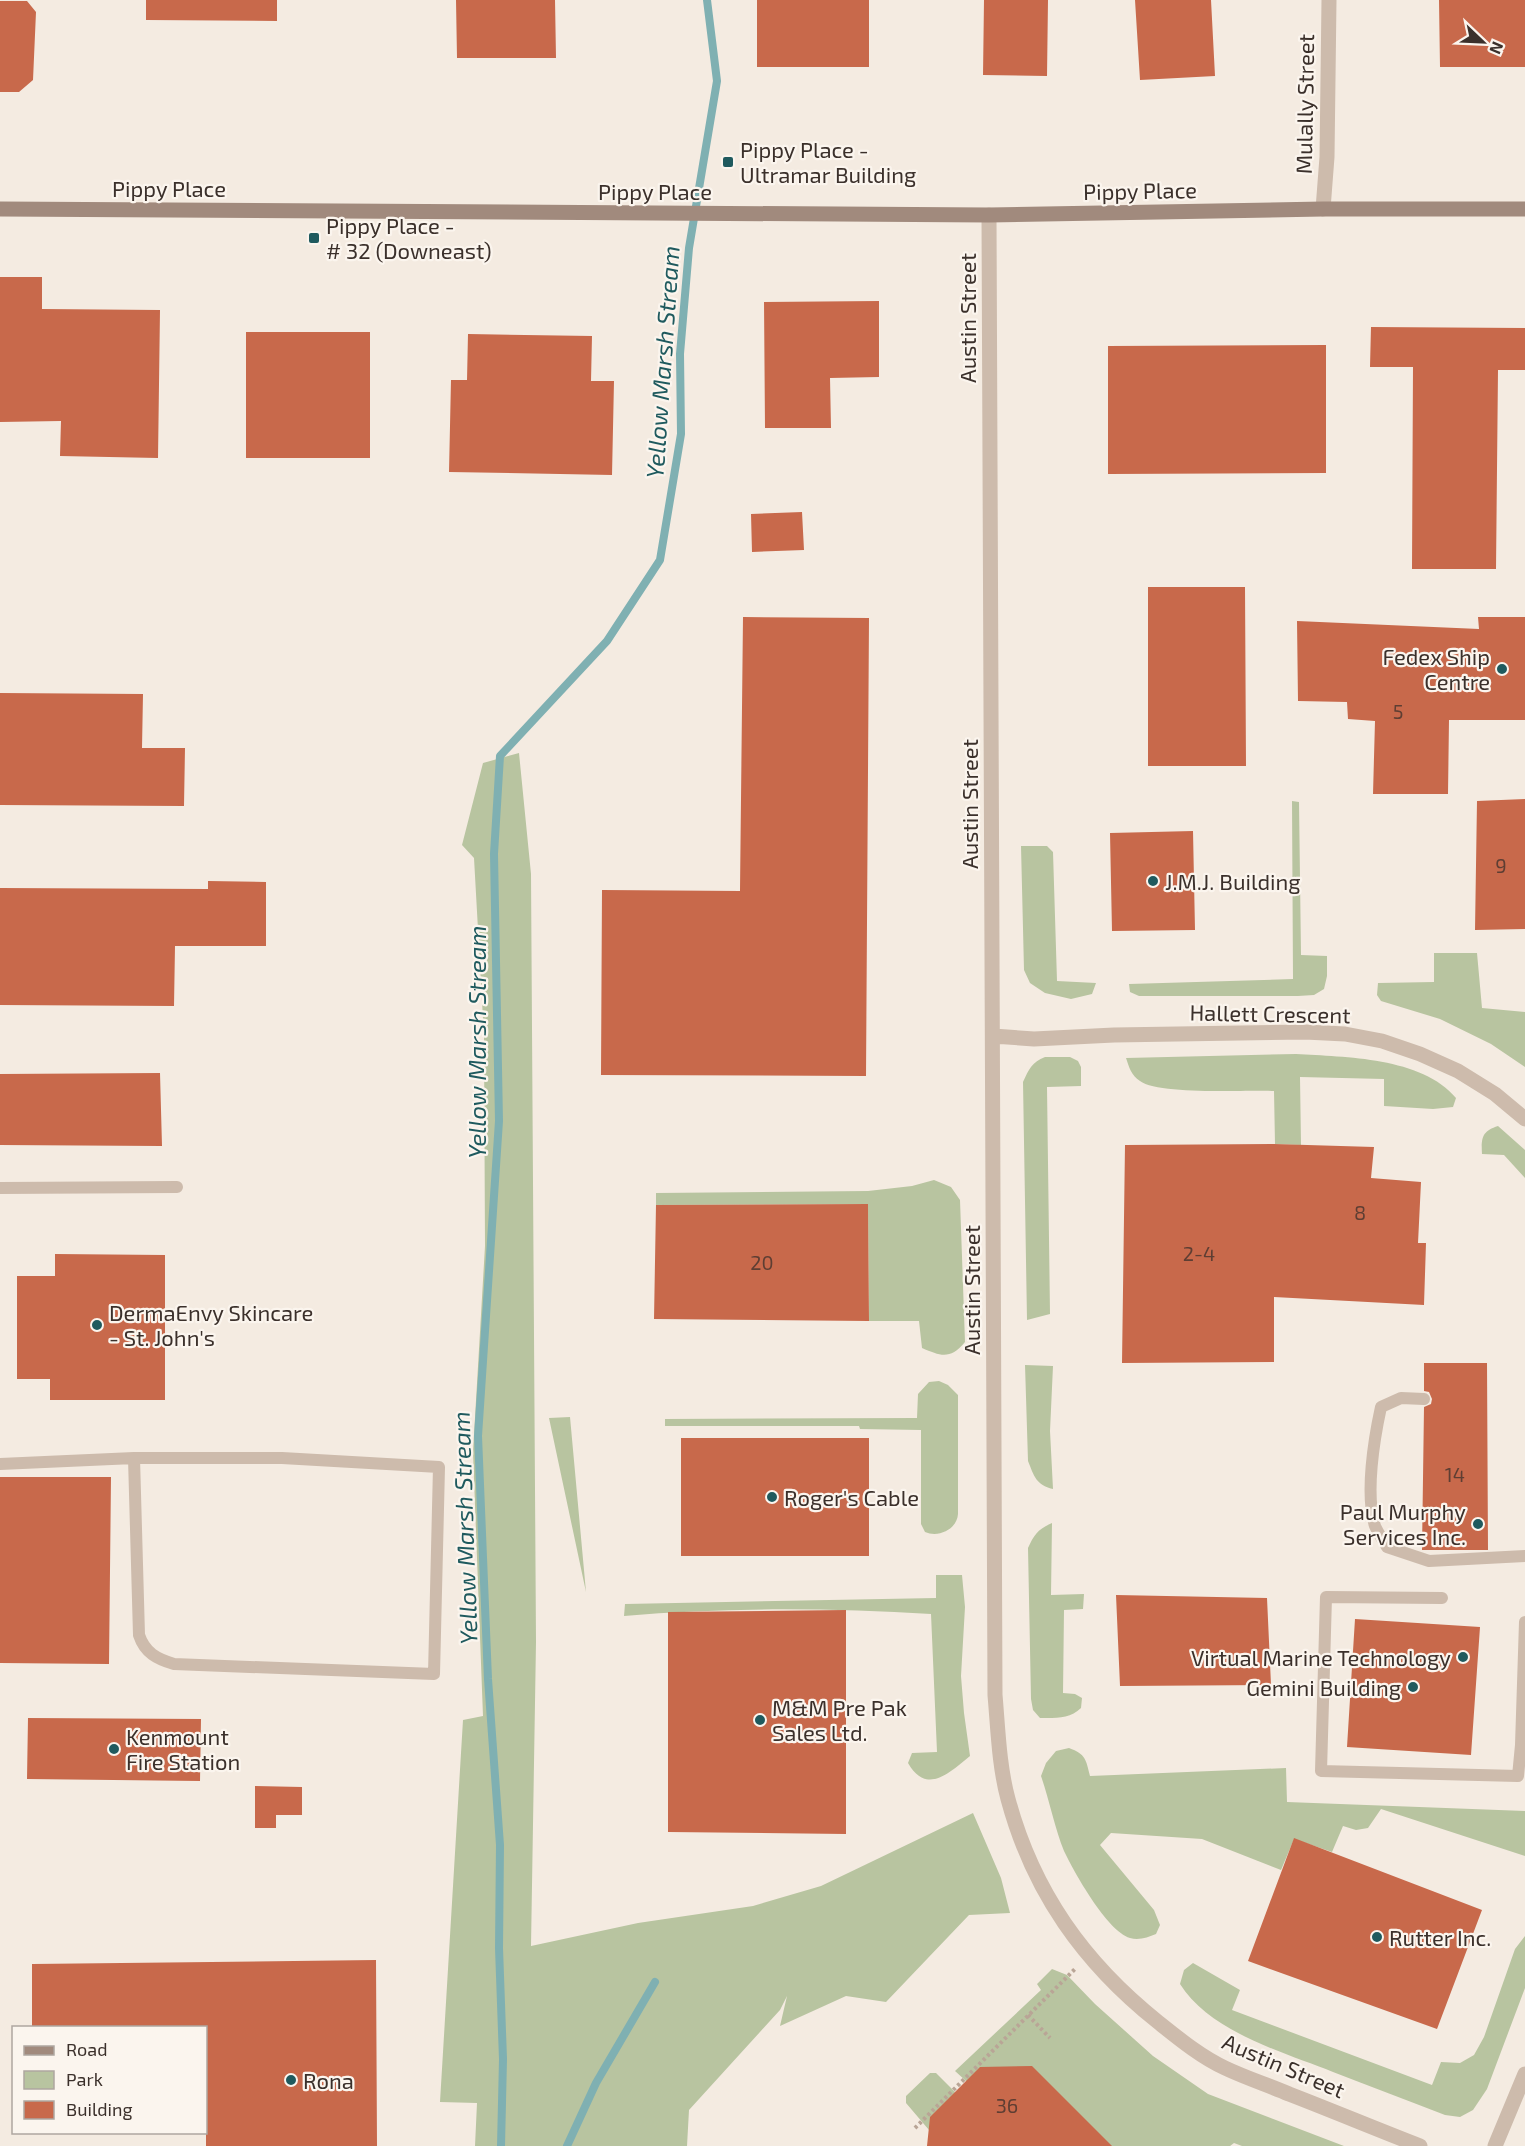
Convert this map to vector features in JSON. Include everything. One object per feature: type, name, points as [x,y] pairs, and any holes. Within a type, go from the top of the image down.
[{"type":"street","name":"Mulally Street","points":[[1323,208],[1327,158],[1329,0]]},
{"type":"street","name":"Pippy Place","points":[[0,209],[989,215],[1323,208],[1525,209]]},
{"type":"street","name":"Austin Street","points":[[989,215],[995,1695],[1001,1760],[1008,1799],[1024,1846],[1043,1888],[1065,1927],[1088,1956],[1128,1997],[1175,2036],[1224,2068],[1420,2146]]},
{"type":"street","name":"Hallett Crescent","points":[[993,1036],[1034,1040],[1114,1035],[1305,1032],[1345,1034],[1382,1041],[1420,1054],[1458,1071],[1495,1094],[1525,1119]]},
{"type":"street","points":[[1495,2146],[1525,2074]]},
{"type":"lane","points":[[0,1188],[177,1187]]},
{"type":"lane","points":[[1424,1399],[1401,1398],[1381,1407],[1373,1448],[1372,1499],[1375,1526],[1387,1546],[1430,1561],[1525,1556]]},
{"type":"lane","points":[[0,1464],[134,1458],[282,1458],[439,1467],[434,1674],[174,1664],[159,1660],[143,1645],[140,1635],[134,1458]]},
{"type":"lane","points":[[1442,1598],[1326,1598],[1320,1771],[1518,1776],[1523,1745],[1525,1622]]},
{"type":"path","points":[[915,2128],[1088,1956]]},
{"type":"path","points":[[1028,2015],[1050,2038]]},
{"type":"green space","points":[[519,753],[531,874],[536,1642],[531,1946],[638,1923],[753,1906],[821,1886],[973,1813],[1001,1878],[1010,1913],[969,1915],[886,2002],[846,1996],[780,2026],[787,1996],[780,2010],[689,2110],[687,2146],[475,2146],[477,2103],[440,2102],[463,1720],[483,1716],[473,1452],[485,1246],[484,1037],[474,858],[462,845],[483,763]]},
{"type":"green space","points":[[1292,801],[1299,802],[1301,955],[1327,956],[1327,976],[1324,989],[1314,995],[1298,996],[1139,996],[1130,992],[1129,984],[1293,979]]},
{"type":"green space","points":[[1021,846],[1047,846],[1053,852],[1057,981],[1096,983],[1092,994],[1071,999],[1045,993],[1030,983],[1024,970]]},
{"type":"green space","points":[[1434,953],[1477,953],[1482,1008],[1525,1012],[1525,1067],[1491,1044],[1440,1019],[1381,1001],[1377,995],[1378,983],[1434,982]]},
{"type":"green space","points":[[1296,1054],[1359,1058],[1403,1067],[1424,1074],[1441,1084],[1456,1098],[1453,1107],[1433,1109],[1384,1106],[1384,1079],[1300,1077],[1301,1145],[1275,1144],[1274,1091],[1183,1090],[1150,1085],[1134,1076],[1126,1058]]},
{"type":"green space","points":[[1045,1057],[1070,1057],[1078,1061],[1081,1067],[1081,1086],[1047,1087],[1050,1314],[1027,1320],[1023,1082],[1031,1067]]},
{"type":"green space","points":[[1498,1126],[1525,1150],[1525,1178],[1504,1155],[1482,1154],[1484,1136],[1489,1130]]},
{"type":"green space","points":[[934,1180],[951,1187],[960,1200],[965,1342],[955,1352],[945,1355],[922,1348],[919,1321],[869,1321],[868,1204],[656,1205],[656,1193],[868,1191],[912,1186]]},
{"type":"green space","points":[[1025,1365],[1053,1366],[1050,1431],[1053,1489],[1039,1482],[1028,1461]]},
{"type":"green space","points":[[939,1381],[948,1385],[958,1395],[958,1514],[951,1528],[936,1534],[925,1532],[921,1524],[921,1430],[860,1429],[859,1426],[665,1426],[665,1419],[917,1418],[918,1394],[929,1382]]},
{"type":"green space","points":[[570,1417],[586,1592],[549,1418]]},
{"type":"green space","points":[[1052,1523],[1051,1595],[1084,1594],[1083,1609],[1064,1610],[1063,1693],[1075,1694],[1082,1698],[1081,1708],[1077,1712],[1062,1717],[1040,1718],[1033,1710],[1031,1699],[1028,1548],[1037,1533]]},
{"type":"green space","points":[[936,1575],[962,1575],[965,1607],[961,1676],[970,1756],[947,1774],[931,1780],[915,1773],[908,1763],[912,1753],[937,1752],[931,1614],[778,1609],[624,1616],[625,1604],[936,1598]]},
{"type":"green space","points":[[1069,1748],[1084,1758],[1090,1776],[1286,1768],[1287,1802],[1525,1811],[1525,1856],[1381,1809],[1368,1828],[1356,1830],[1343,1826],[1332,1852],[1294,1839],[1281,1870],[1202,1839],[1111,1833],[1100,1845],[1154,1910],[1160,1925],[1156,1934],[1133,1939],[1121,1933],[1102,1913],[1064,1851],[1041,1776],[1046,1763],[1056,1751]]},
{"type":"green space","points":[[1525,1936],[1525,1988],[1487,2089],[1473,2110],[1460,2117],[1445,2115],[1292,2057],[1249,2038],[1228,2028],[1210,2015],[1193,2001],[1180,1984],[1184,1970],[1193,1963],[1240,1990],[1232,2010],[1432,2085],[1441,2062],[1460,2063],[1474,2055],[1484,2037],[1515,1949]]},
{"type":"green space","points":[[1052,1969],[1067,1975],[1095,2004],[1153,2056],[1208,2094],[1344,2146],[1242,2146],[1234,2143],[1230,2146],[1097,2146],[966,2081],[955,2071],[1041,1990],[1037,1984]]},
{"type":"green space","points":[[930,2073],[936,2073],[955,2092],[929,2130],[906,2103],[906,2096]]},
{"type":"building","points":[[146,0],[277,0],[277,21],[146,20]]},
{"type":"building","points":[[456,0],[555,0],[556,58],[457,58]]},
{"type":"building","points":[[757,0],[869,0],[869,67],[757,67]]},
{"type":"building","points":[[984,0],[1048,0],[1047,76],[983,75]]},
{"type":"building","points":[[1135,0],[1211,0],[1215,76],[1140,80]]},
{"type":"building","points":[[1439,0],[1525,0],[1525,67],[1440,67]]},
{"type":"building","points":[[0,1],[27,1],[36,12],[33,80],[19,92],[0,92]]},
{"type":"building","points":[[0,277],[42,277],[42,309],[160,310],[158,458],[60,456],[61,421],[0,422]]},
{"type":"building","points":[[879,301],[879,377],[830,378],[831,428],[765,428],[764,302]]},
{"type":"building","points":[[1371,327],[1525,328],[1525,370],[1498,370],[1496,569],[1412,569],[1413,367],[1370,367]]},
{"type":"building","points":[[246,332],[370,332],[370,458],[246,458]]},
{"type":"building","points":[[468,334],[592,336],[591,381],[614,381],[612,475],[449,472],[451,380],[467,380]]},
{"type":"building","points":[[1326,345],[1326,473],[1108,474],[1108,346]]},
{"type":"building","points":[[802,512],[804,550],[752,552],[751,514]]},
{"type":"building","points":[[1148,587],[1245,587],[1246,766],[1148,766]]},
{"type":"building","points":[[743,617],[869,618],[866,1076],[601,1075],[602,890],[740,891]]},
{"type":"building","points":[[1478,617],[1525,617],[1525,720],[1449,720],[1448,794],[1373,794],[1375,721],[1348,719],[1347,702],[1298,701],[1297,621],[1479,629]]},
{"type":"building","points":[[0,693],[143,694],[142,748],[185,748],[184,806],[0,805]]},
{"type":"building","points":[[1525,799],[1525,929],[1475,930],[1477,801]]},
{"type":"building","name":"J.M.J. Building","points":[[1193,831],[1195,930],[1112,931],[1110,833]]},
{"type":"building","points":[[208,881],[266,882],[266,946],[175,946],[174,1006],[0,1005],[0,888],[208,889]]},
{"type":"building","points":[[160,1073],[162,1146],[0,1145],[0,1074]]},
{"type":"building","points":[[1274,1144],[1374,1147],[1371,1178],[1421,1182],[1418,1243],[1426,1243],[1424,1305],[1274,1297],[1274,1362],[1122,1363],[1125,1145]]},
{"type":"building","points":[[868,1204],[869,1321],[654,1319],[656,1205]]},
{"type":"building","points":[[55,1254],[165,1255],[165,1400],[50,1400],[50,1379],[17,1379],[17,1276],[55,1276]]},
{"type":"building","points":[[1424,1363],[1487,1363],[1488,1550],[1422,1550],[1424,1407],[1431,1404],[1432,1399],[1429,1392],[1424,1391]]},
{"type":"building","points":[[681,1438],[869,1438],[869,1556],[681,1556]]},
{"type":"building","points":[[0,1477],[111,1477],[109,1664],[0,1663]]},
{"type":"building","points":[[1116,1595],[1267,1598],[1271,1685],[1120,1686]]},
{"type":"building","points":[[846,1610],[846,1834],[668,1832],[668,1612]]},
{"type":"building","name":"Gemini Building","points":[[1355,1619],[1480,1627],[1471,1755],[1347,1747]]},
{"type":"building","name":"Kenmount Fire Station","points":[[28,1718],[201,1719],[200,1781],[27,1779]]},
{"type":"building","points":[[255,1786],[302,1787],[302,1815],[276,1815],[276,1828],[255,1828]]},
{"type":"building","points":[[1294,1838],[1482,1910],[1437,2029],[1248,1961]]},
{"type":"building","name":"Rona","points":[[376,1960],[377,2146],[206,2146],[207,2026],[32,2026],[32,1964]]},
{"type":"building","points":[[1032,2066],[1112,2146],[927,2146],[930,2117],[980,2067]]},
{"type":"waterway","name":"Yellow Marsh Stream","points":[[501,2146],[503,2059],[499,1948],[500,1845],[488,1679],[478,1436],[499,1121],[494,854],[500,756],[607,641],[660,560],[681,434],[680,354],[689,248],[717,81],[707,0]]},
{"type":"waterway","points":[[567,2146],[596,2083],[655,1982]]},
{"type":"place","name":"Pippy Place - Ultramar Building","points":[[728,162]]},
{"type":"place","name":"Pippy Place - # 32 (Downeast)","points":[[314,238]]},
{"type":"place","name":"Fedex Ship Centre","points":[[1502,669]]},
{"type":"place","name":"J.M.J. Building","points":[[1153,881]]},
{"type":"place","name":"DermaEnvy Skincare - St. John's","points":[[97,1325]]},
{"type":"place","name":"Roger's Cable","points":[[772,1497]]},
{"type":"place","name":"Paul Murphy Services Inc.","points":[[1478,1524]]},
{"type":"place","name":"Virtual Marine Technology","points":[[1463,1657]]},
{"type":"place","name":"Gemini Building","points":[[1413,1687]]},
{"type":"place","name":"M&M Pre Pak Sales Ltd.","points":[[760,1720]]},
{"type":"place","name":"Kenmount Fire Station","points":[[114,1749]]},
{"type":"place","name":"Rutter Inc.","points":[[1377,1937]]},
{"type":"place","name":"Rona","points":[[291,2080]]}]
